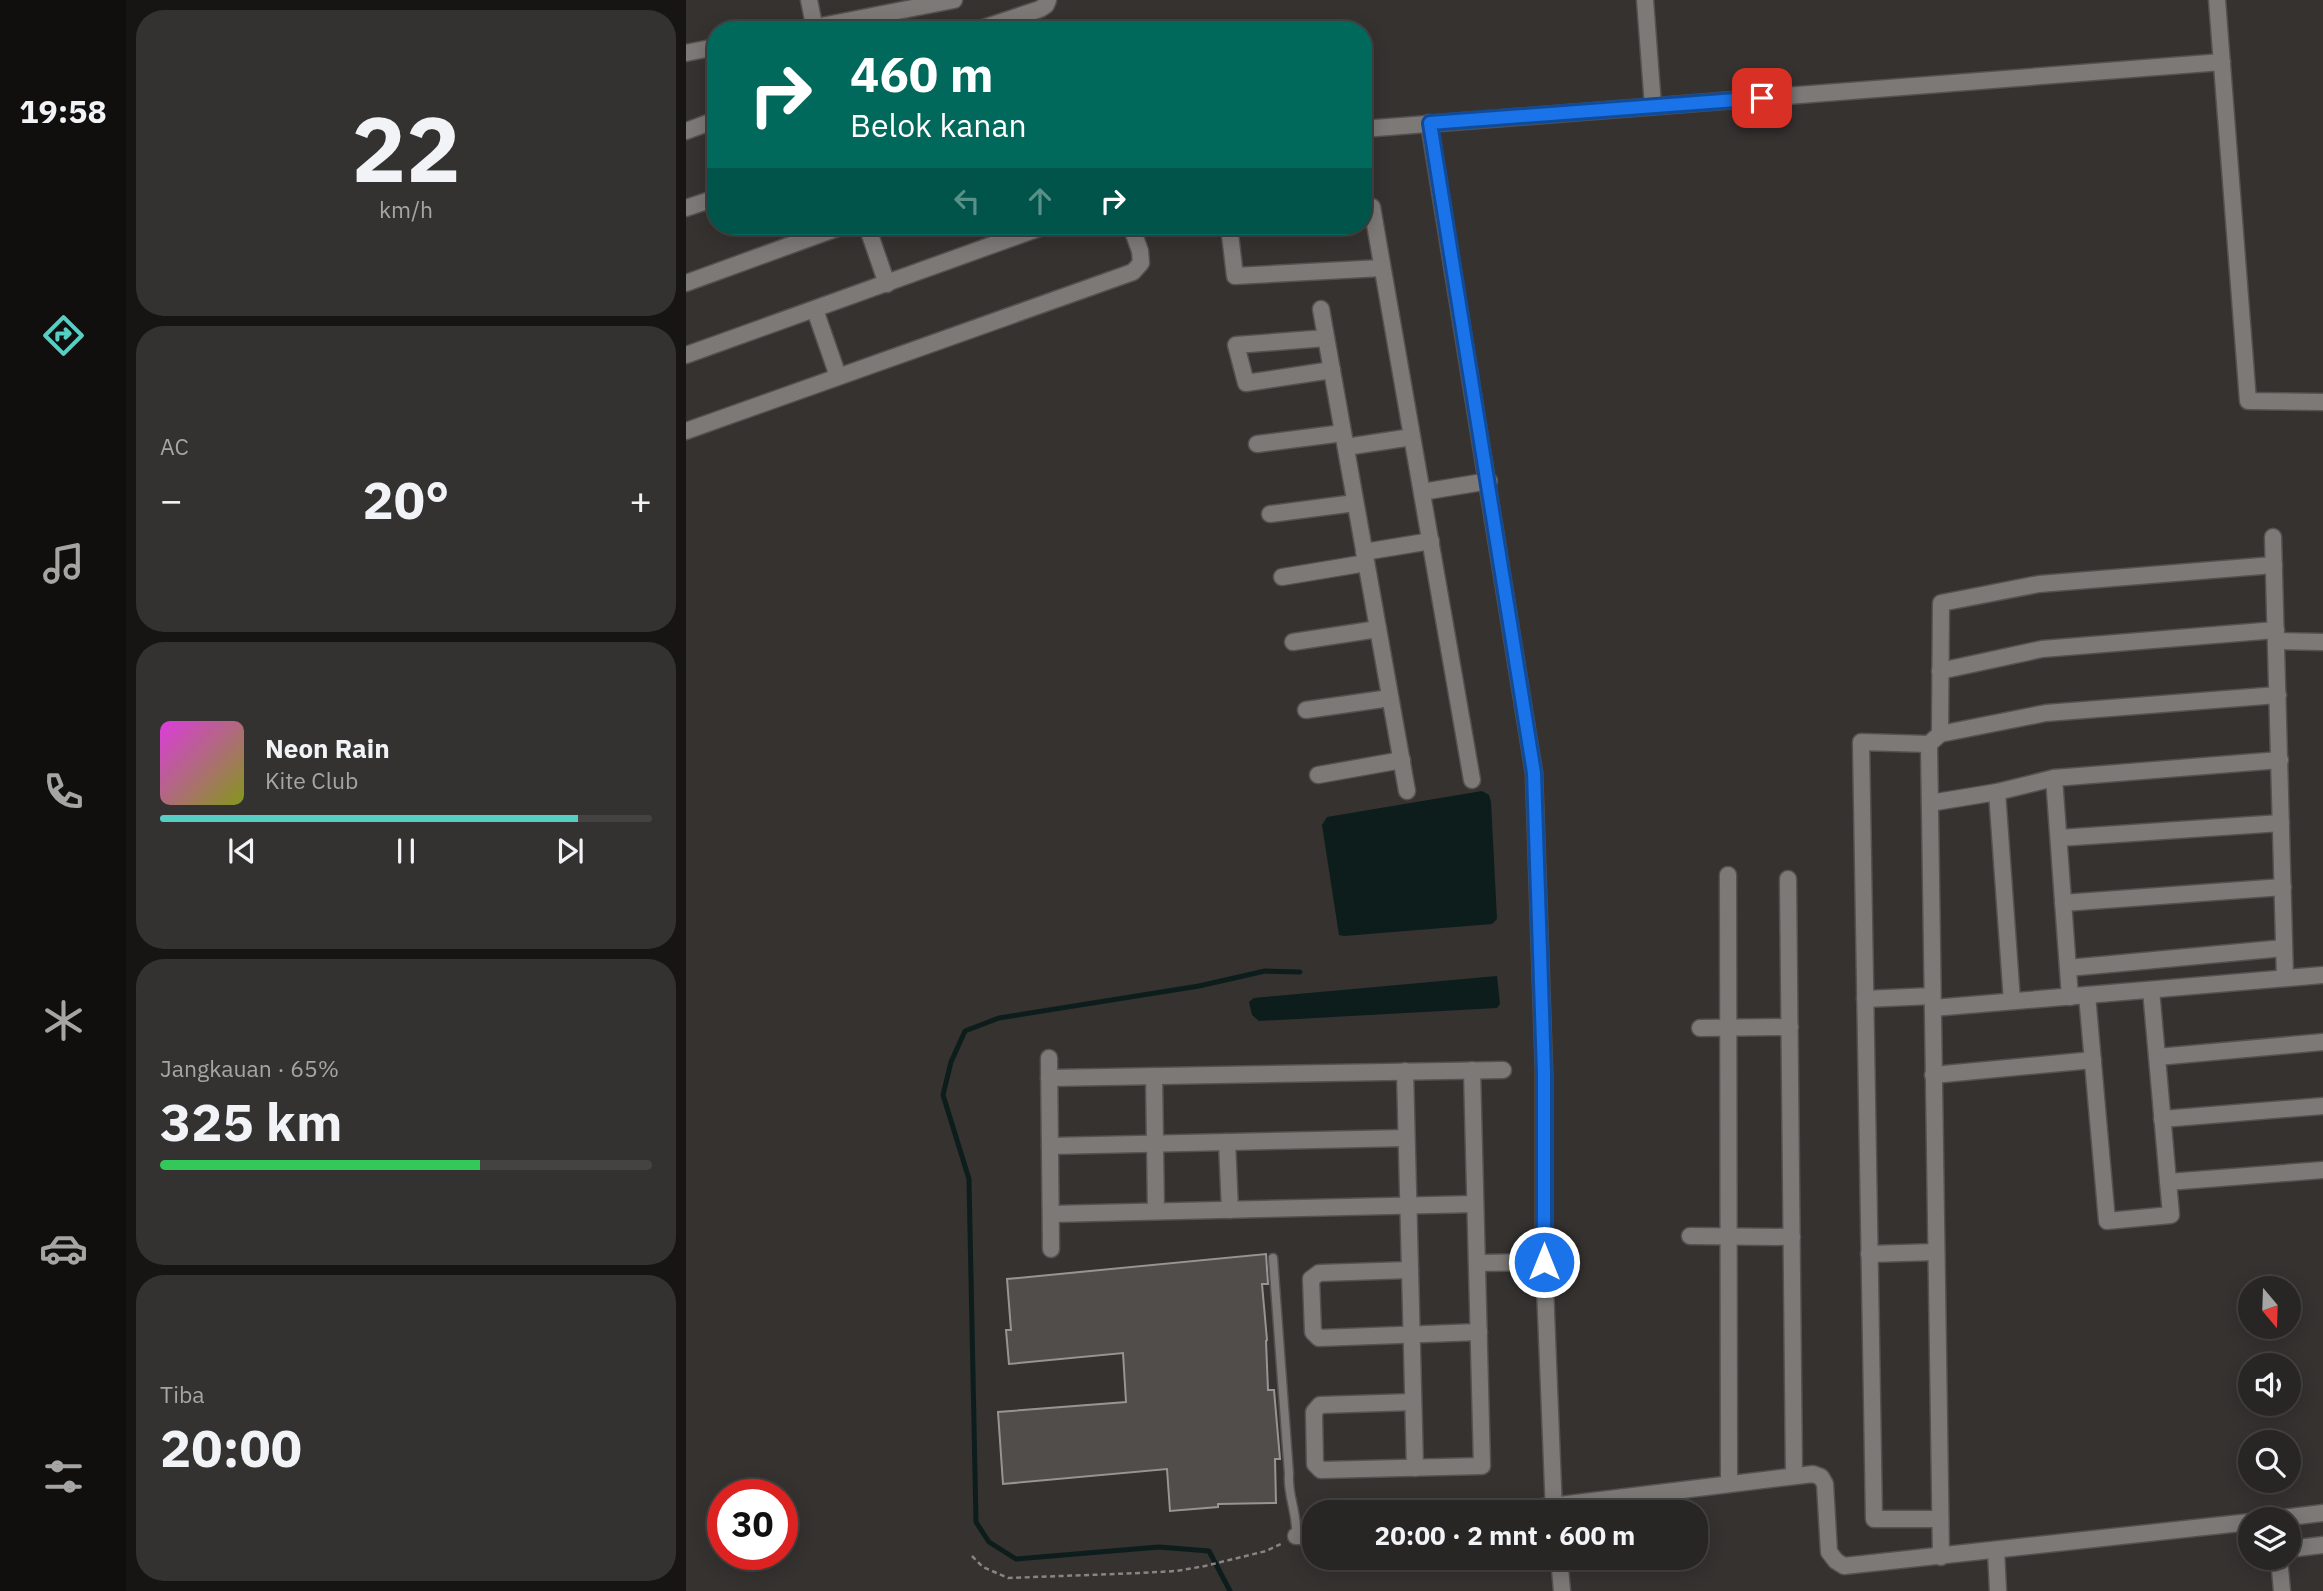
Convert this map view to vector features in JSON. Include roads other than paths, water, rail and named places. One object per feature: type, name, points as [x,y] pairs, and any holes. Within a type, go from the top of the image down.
[{"type":"street","points":[[809,0],[810,21]]},
{"type":"street","points":[[850,21],[954,0]]},
{"type":"street","points":[[1004,21],[1040,9],[1048,0]]},
{"type":"street","points":[[1645,0],[1653,106]]},
{"type":"street","points":[[2217,0],[2248,401],[2323,402]]},
{"type":"street","points":[[686,52],[707,48]]},
{"type":"street","points":[[1372,128],[2221,62]]},
{"type":"street","points":[[686,125],[707,122]]},
{"type":"street","points":[[1430,123],[1534,773],[1544,1072],[1544,1262],[1554,1500]]},
{"type":"street","points":[[686,131],[707,124]]},
{"type":"street","points":[[686,208],[707,201]]},
{"type":"street","points":[[1372,207],[1472,780]]},
{"type":"street","points":[[686,283],[818,235]]},
{"type":"street","points":[[870,235],[887,284]]},
{"type":"street","points":[[686,355],[1020,235]]},
{"type":"street","points":[[686,430],[1133,272],[1141,263],[1134,235]]},
{"type":"street","points":[[1229,235],[1235,276],[1382,268]]},
{"type":"street","points":[[1321,309],[1407,790]]},
{"type":"street","points":[[815,310],[838,376]]},
{"type":"street","points":[[1326,338],[1236,345],[1246,383],[1332,370]]},
{"type":"street","points":[[1257,444],[1412,437]]},
{"type":"street","points":[[1422,492],[1489,481]]},
{"type":"street","points":[[1270,514],[1355,503]]},
{"type":"street","points":[[2273,537],[2285,978]]},
{"type":"street","points":[[1282,577],[1430,541]]},
{"type":"street","points":[[1941,1557],[1930,803],[1940,671],[1941,603],[2039,584],[2274,565]]},
{"type":"street","points":[[1293,642],[1378,629]]},
{"type":"street","points":[[1940,671],[2042,649],[2277,636],[2323,642]]},
{"type":"street","points":[[1940,1519],[1874,1519],[1861,742],[1934,739],[2046,713],[2278,695]]},
{"type":"street","points":[[1306,710],[1391,698]]},
{"type":"street","points":[[1318,775],[1402,760]]},
{"type":"street","points":[[1930,803],[1997,792],[2054,778],[2280,760]]},
{"type":"street","points":[[2054,778],[2070,996]]},
{"type":"street","points":[[1997,792],[2011,1001]]},
{"type":"street","points":[[2059,838],[2281,823]]},
{"type":"street","points":[[1728,875],[1729,1484]]},
{"type":"street","points":[[1788,879],[1794,1476]]},
{"type":"street","points":[[2063,903],[2283,887]]},
{"type":"street","points":[[2068,968],[2284,948]]},
{"type":"street","points":[[1865,999],[2011,1001],[2323,975]]},
{"type":"street","points":[[2087,995],[2107,1221],[2171,1215],[2151,990]]},
{"type":"street","points":[[1700,1028],[1790,1027]]},
{"type":"street","points":[[2157,1057],[2323,1042]]},
{"type":"street","points":[[1049,1058],[1051,1250]]},
{"type":"street","points":[[1933,1075],[2093,1060]]},
{"type":"street","points":[[1413,1402],[1321,1405],[1314,1412],[1315,1464],[1321,1470],[1482,1466],[1472,1070]]},
{"type":"street","points":[[1049,1078],[1503,1070]]},
{"type":"street","points":[[1405,1072],[1415,1468]]},
{"type":"street","points":[[1154,1076],[1156,1211]]},
{"type":"street","points":[[2162,1119],[2323,1106]]},
{"type":"street","points":[[1050,1146],[1406,1138]]},
{"type":"street","points":[[1227,1142],[1230,1210]]},
{"type":"street","points":[[2168,1182],[2323,1170]]},
{"type":"street","points":[[1051,1214],[1475,1205]]},
{"type":"street","points":[[1690,1236],[1792,1237]]},
{"type":"street","points":[[1869,1254],[1936,1252]]},
{"type":"street","points":[[1477,1263],[1544,1262]]},
{"type":"street","points":[[1410,1270],[1319,1273],[1311,1279],[1313,1332],[1319,1338],[1479,1332]]},
{"type":"street","points":[[1612,1500],[1813,1474],[1824,1480],[1829,1552],[1844,1566],[2238,1523]]},
{"type":"street","points":[[2301,1516],[2323,1513]]},
{"type":"street","points":[[1296,1536],[1302,1536]]},
{"type":"street","points":[[2301,1548],[2323,1545]]},
{"type":"street","points":[[1996,1551],[1998,1591]]},
{"type":"street","points":[[1560,1570],[1562,1591]]},
{"type":"street","points":[[2280,1570],[2282,1591]]},
{"type":"lane","points":[[1273,1258],[1288,1488],[1297,1522],[1296,1536]]},
{"type":"waterway","points":[[1230,1591],[1209,1551],[1159,1547],[1016,1559],[989,1542],[976,1522],[969,1179],[943,1095],[951,1062],[965,1031],[999,1018],[1199,986],[1265,971],[1300,972]]}]
